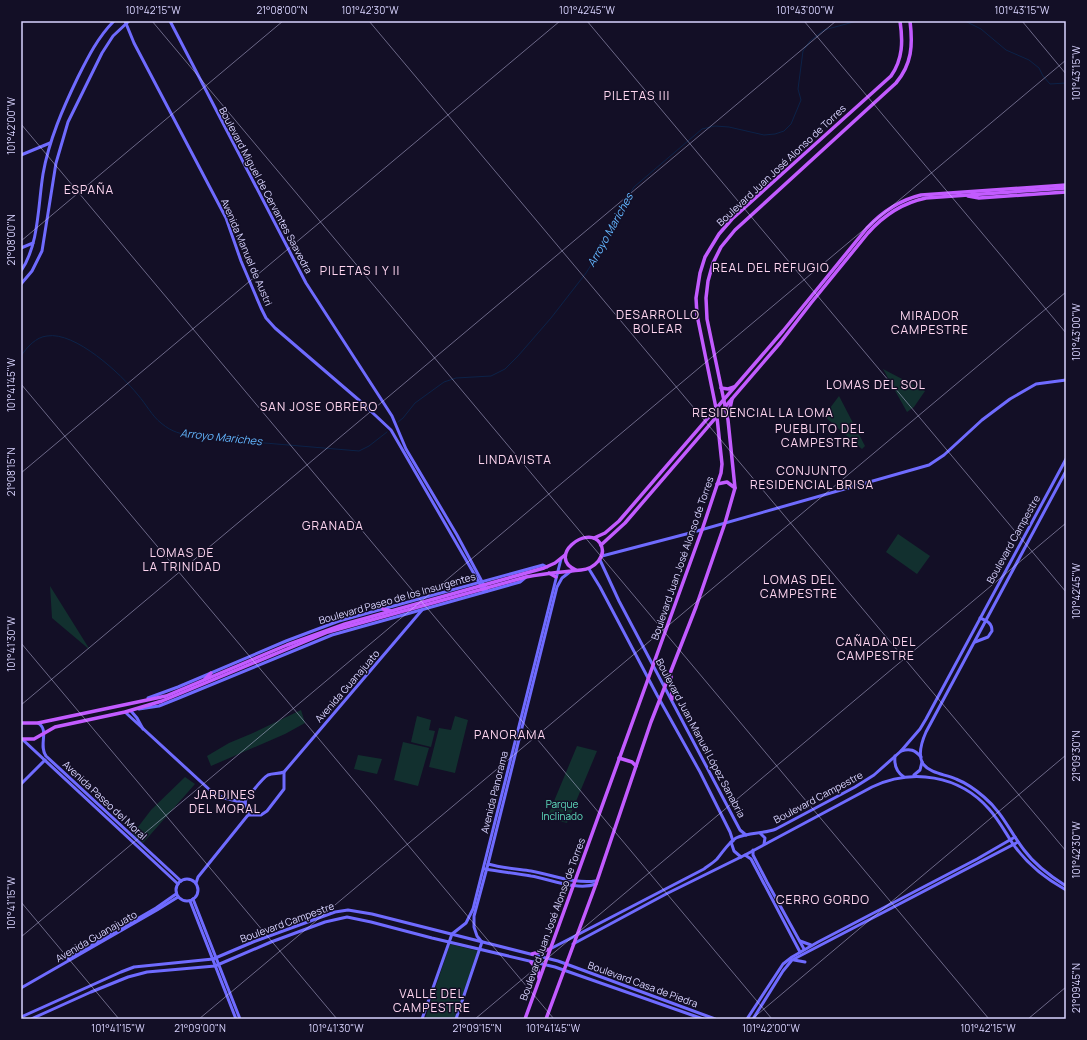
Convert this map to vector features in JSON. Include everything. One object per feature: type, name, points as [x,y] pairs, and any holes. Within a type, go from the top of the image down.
[{"type":"main road","name":"Boulevard Juan José Alonso de Torres","points":[[525,1019],[544,964],[576,883],[619,758],[702,530],[722,464],[716,408],[696,304],[697,286],[705,257],[718,234],[732,219],[886,81],[896,69],[901,52],[902,36],[900,21]]},
{"type":"main road","name":"Boulevard Juan José Alonso de Torres","points":[[546,1019],[636,766],[671,674],[725,523],[735,488],[736,482],[728,420],[707,319],[706,298],[710,272],[717,254],[735,230],[892,88],[903,74],[910,58],[912,43],[910,21]]},
{"type":"main road","points":[[886,81],[886,86],[892,88]]},
{"type":"main road","points":[[856,108],[860,110],[862,115]]},
{"type":"main road","points":[[594,538],[601,545],[602,556],[600,560],[589,569],[576,570],[571,568],[565,555],[568,549],[576,541],[587,537],[594,538],[605,533],[619,521],[783,331],[867,228],[881,215],[910,198],[926,195],[1066,187]]},
{"type":"main road","points":[[601,545],[625,523],[732,399],[880,220],[895,210],[916,200],[926,198],[1066,187]]},
{"type":"main road","points":[[967,195],[971,198],[979,198],[1066,192]]},
{"type":"main road","points":[[721,388],[728,389],[735,387]]},
{"type":"main road","points":[[728,420],[732,399]]},
{"type":"main road","points":[[708,426],[718,429]]},
{"type":"main road","points":[[717,484],[727,482],[735,488]]},
{"type":"main road","name":"Boulevard Paseo de los Insurgentes","points":[[21,739],[34,739],[55,727],[105,717],[162,701],[328,632],[426,605],[547,567],[565,555]]},
{"type":"main road","name":"Boulevard Paseo de los Insurgentes","points":[[21,723],[38,723],[148,701],[166,696],[320,632],[345,624],[430,600],[526,577],[576,570]]},
{"type":"main road","points":[[548,573],[556,578]]},
{"type":"main road","points":[[383,609],[392,611]]},
{"type":"main road","points":[[320,632],[326,627]]},
{"type":"main road","points":[[324,638],[328,632]]},
{"type":"main road","points":[[264,658],[269,660]]},
{"type":"main road","points":[[202,681],[211,673]]},
{"type":"main road","points":[[671,674],[672,699]]},
{"type":"main road","points":[[187,695],[195,688]]},
{"type":"main road","points":[[105,717],[113,713],[118,706],[133,710]]},
{"type":"main road","points":[[619,758],[631,762],[636,766]]},
{"type":"main road","points":[[530,954],[550,949]]},
{"type":"main road","points":[[530,962],[538,970],[539,980]]},
{"type":"street","points":[[21,271],[28,259],[33,243],[43,173],[50,143],[65,104],[87,60],[100,38],[114,21]]},
{"type":"street","name":"Boulevard Miguel de Cervantes Saavedra","points":[[170,21],[306,283],[392,417],[412,459],[484,587]]},
{"type":"street","points":[[21,284],[34,268],[42,251],[56,164],[68,122],[102,53],[113,36],[127,22]]},
{"type":"street","name":"Avenida Manuel de Austri","points":[[127,22],[134,43],[226,218],[251,285],[266,318],[275,328],[385,423],[394,434]]},
{"type":"street","points":[[21,155],[50,143]]},
{"type":"street","points":[[21,248],[33,243]]},
{"type":"street","points":[[602,556],[702,530],[929,465],[944,455],[995,410],[1030,387],[1044,382],[1066,380]]},
{"type":"street","points":[[385,423],[390,422],[392,417]]},
{"type":"street","points":[[397,430],[394,434],[484,587]]},
{"type":"street","name":"Boulevard Campestre","points":[[550,949],[711,864],[732,842],[746,835],[768,832],[785,825],[865,781],[901,751],[920,728],[926,718],[1066,459]]},
{"type":"street","name":"Boulevard Campestre","points":[[921,758],[921,746],[924,736],[1066,471]]},
{"type":"street","name":"Avenida Panorama","points":[[482,942],[475,933],[473,921],[560,559]]},
{"type":"street","name":"Boulevard Juan Manuel López Sanabria","points":[[600,560],[610,582],[740,830],[746,835]]},
{"type":"street","name":"Boulevard Juan Manuel López Sanabria","points":[[589,569],[700,772],[731,835],[734,851],[741,857]]},
{"type":"street","name":"Avenida Panorama","points":[[486,864],[557,587],[562,578],[571,570]]},
{"type":"street","name":"Boulevard Paseo de los Insurgentes","points":[[142,701],[286,641],[339,622],[434,595],[484,587]]},
{"type":"street","name":"Boulevard Paseo de los Insurgentes","points":[[133,710],[159,706],[324,638],[422,610],[484,587]]},
{"type":"street","name":"Avenida Guanajuato","points":[[284,772],[434,595]]},
{"type":"street","points":[[974,642],[988,638],[991,634],[992,627],[986,620],[980,618]]},
{"type":"street","points":[[133,710],[143,729]]},
{"type":"street","points":[[125,712],[212,792],[224,798],[245,803],[258,815]]},
{"type":"street","name":"Avenida Paseo del Moral","points":[[38,723],[43,729],[44,734],[42,749],[46,756],[181,881]]},
{"type":"street","name":"Avenida Paseo del Moral","points":[[21,739],[178,884]]},
{"type":"street","points":[[901,751],[907,749],[913,750],[930,770],[967,784],[985,797],[1001,814],[1018,842],[1027,853],[1040,866],[1066,886]]},
{"type":"street","points":[[895,756],[896,768],[900,774],[905,777]]},
{"type":"street","points":[[912,776],[921,768],[921,758]]},
{"type":"street","points":[[21,784],[45,760]]},
{"type":"street","points":[[196,883],[192,880],[186,879],[181,881],[176,888],[177,895],[183,900],[191,900],[198,892],[196,883],[198,877],[248,814],[245,803],[246,799],[264,778],[284,772],[283,790],[267,810],[263,814],[248,814]]},
{"type":"street","points":[[271,775],[279,778],[284,784]]},
{"type":"street","name":"Boulevard Campestre","points":[[573,945],[872,787],[889,780],[912,776],[926,776],[945,780],[972,793],[994,814],[1013,844],[1036,870],[1066,890]]},
{"type":"street","points":[[760,833],[765,838],[764,844]]},
{"type":"street","points":[[753,1019],[783,971],[804,949],[977,859],[1015,837]]},
{"type":"street","points":[[747,1019],[783,964],[801,953],[806,953],[1018,842]]},
{"type":"street","points":[[754,850],[753,855],[806,953]]},
{"type":"street","points":[[745,855],[751,859],[801,953]]},
{"type":"street","points":[[486,864],[502,868],[532,871],[576,883]]},
{"type":"street","points":[[485,869],[589,885],[596,882]]},
{"type":"street","name":"Avenida Panorama","points":[[422,1019],[449,941],[452,934],[463,926],[471,914],[485,869]]},
{"type":"street","points":[[192,880],[198,877]]},
{"type":"street","points":[[686,878],[688,883]]},
{"type":"street","name":"Avenida Guanajuato","points":[[21,987],[157,910],[177,895]]},
{"type":"street","points":[[191,900],[217,958],[217,965],[236,1019]]},
{"type":"street","points":[[191,900],[213,959],[240,1019]]},
{"type":"street","name":"Boulevard Campestre","points":[[21,1017],[134,967],[217,958],[296,925],[344,910],[372,914],[566,964]]},
{"type":"street","name":"Boulevard Campestre","points":[[32,1019],[119,980],[147,972],[217,965],[271,942],[325,922],[347,917],[564,970]]},
{"type":"street","points":[[799,941],[811,945]]},
{"type":"street","points":[[456,1019],[482,942]]},
{"type":"street","points":[[526,961],[530,954]]},
{"type":"street","points":[[792,960],[805,962]]},
{"type":"street","name":"Boulevard Casa de Piedra","points":[[566,964],[703,1019]]},
{"type":"street","name":"Boulevard Casa de Piedra","points":[[564,970],[715,1019]]},
{"type":"street","points":[[113,975],[119,980]]},
{"type":"green space","points":[[883,369],[925,391],[914,407],[907,412]]},
{"type":"green space","points":[[839,396],[865,446],[862,449],[824,416]]},
{"type":"green space","points":[[898,534],[930,556],[917,574],[886,552]]},
{"type":"green space","points":[[50,586],[90,650],[52,618]]},
{"type":"green space","points":[[301,710],[305,723],[285,734],[211,766],[207,756],[229,743]]},
{"type":"green space","points":[[417,716],[431,720],[429,730],[435,731],[431,747],[411,742]]},
{"type":"green space","points":[[455,716],[468,720],[455,773],[429,767],[439,728],[451,730]]},
{"type":"green space","points":[[403,742],[429,748],[418,786],[394,780]]},
{"type":"green space","name":"Parque Inclinado","points":[[577,746],[597,751],[567,823],[547,818]]},
{"type":"green space","points":[[358,755],[382,759],[377,774],[354,769]]},
{"type":"green space","points":[[185,777],[195,784],[143,843],[132,835],[151,810]]},
{"type":"green space","points":[[450,944],[478,951],[456,1019],[425,1019]]},
{"type":"waterway","name":"Arroyo Mariches","points":[[398,422],[415,403],[444,382],[456,378],[491,376],[505,369],[551,318],[586,273],[598,254],[613,224],[618,219],[634,187],[702,129],[715,126],[729,127],[764,135],[784,131],[791,124],[801,100],[798,89],[803,51],[810,41],[824,30],[857,21]]},
{"type":"waterway","name":"Arroyo Mariches","points":[[965,21],[981,29],[1006,50],[1029,60],[1039,68],[1043,76],[1050,84],[1066,83]]},
{"type":"waterway","name":"Arroyo Mariches","points":[[21,356],[26,349],[39,338],[58,336],[71,340],[97,356],[121,376],[161,423],[173,431],[194,437],[359,451],[369,446],[387,432]]},
{"type":"district","name":"PILETAS III","points":[[637,96]]},
{"type":"district","name":"ESPAÑA","points":[[89,190]]},
{"type":"district","name":"REAL DEL REFUGIO","points":[[771,268]]},
{"type":"district","name":"PILETAS I Y II","points":[[360,271]]},
{"type":"district","name":"DESARROLLO BOLEAR","points":[[658,322]]},
{"type":"district","name":"MIRADOR CAMPESTRE","points":[[930,323]]},
{"type":"district","name":"LOMAS DEL SOL","points":[[876,385]]},
{"type":"district","name":"SAN JOSE OBRERO","points":[[319,407]]},
{"type":"district","name":"RESIDENCIAL LA LOMA","points":[[763,413]]},
{"type":"district","name":"PUEBLITO DEL CAMPESTRE","points":[[820,436]]},
{"type":"district","name":"LINDAVISTA","points":[[515,460]]},
{"type":"district","name":"CONJUNTO RESIDENCIAL BRISA","points":[[812,478]]},
{"type":"district","name":"GRANADA","points":[[333,526]]},
{"type":"district","name":"LOMAS DE LA TRINIDAD","points":[[182,560]]},
{"type":"district","name":"LOMAS DEL CAMPESTRE","points":[[799,587]]},
{"type":"district","name":"CAÑADA DEL CAMPESTRE","points":[[876,649]]},
{"type":"district","name":"PANORAMA","points":[[510,735]]},
{"type":"district","name":"JARDINES DEL MORAL","points":[[225,802]]},
{"type":"district","name":"CERRO GORDO","points":[[823,900]]},
{"type":"district","name":"VALLE DEL CAMPESTRE","points":[[432,1001]]}]
